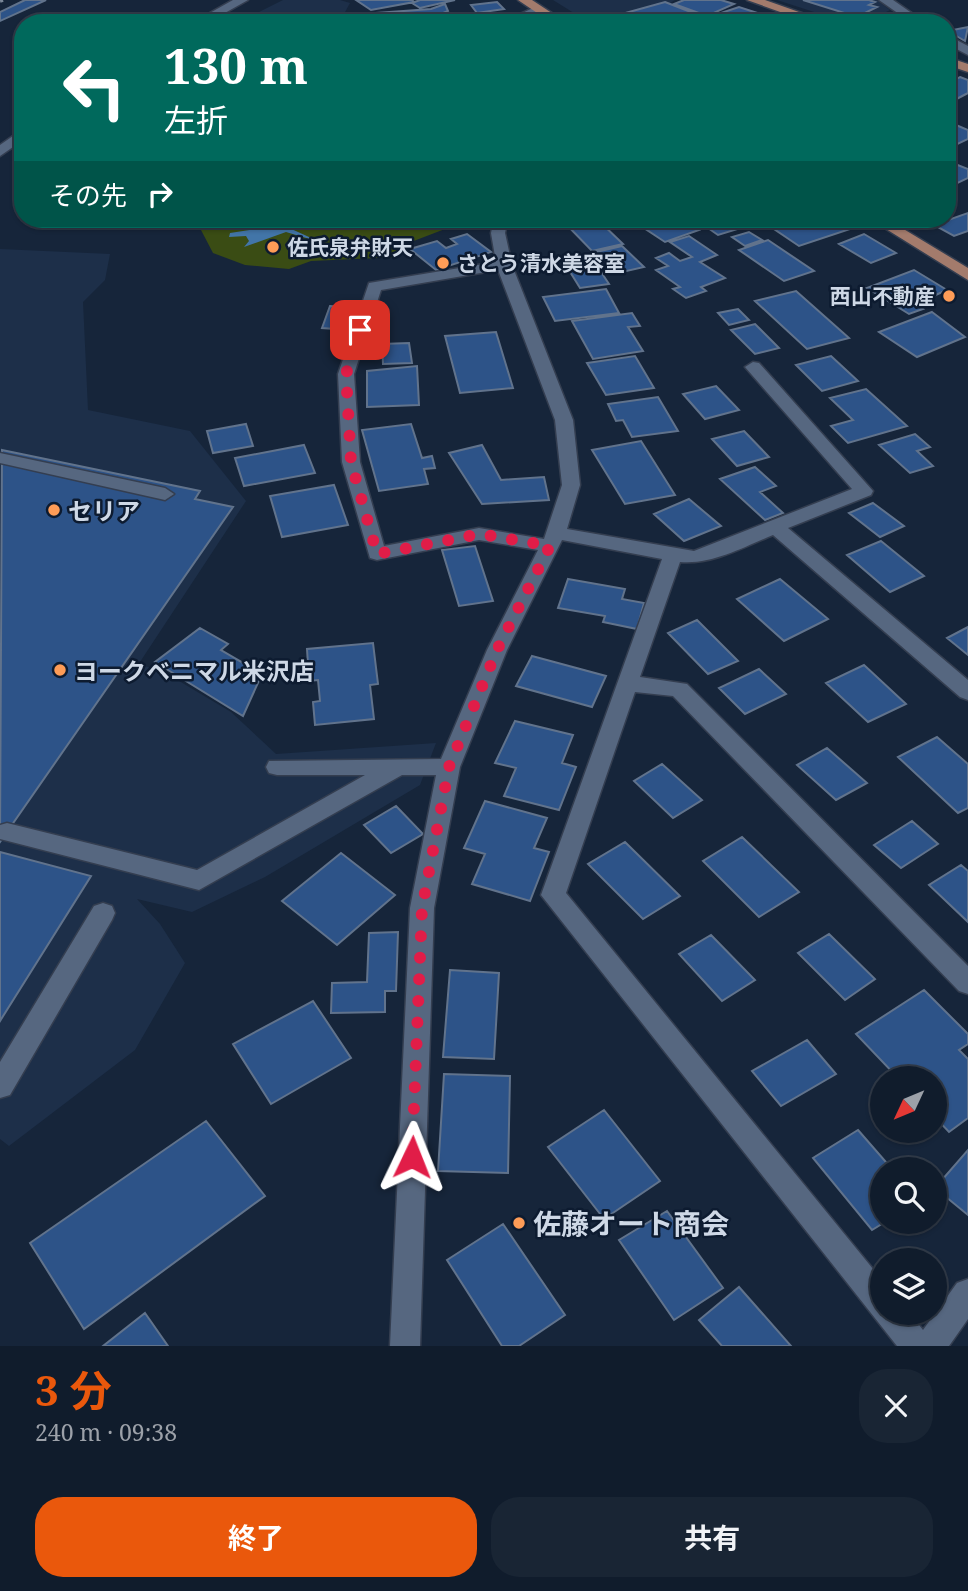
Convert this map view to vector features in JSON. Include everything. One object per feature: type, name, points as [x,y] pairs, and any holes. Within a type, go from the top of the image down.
[{"type":"main road","points":[[524,0],[547,14]]},
{"type":"main road","points":[[753,0],[796,14]]},
{"type":"main road","points":[[892,228],[968,275]]},
{"type":"street","points":[[215,14],[242,0]]},
{"type":"street","points":[[886,0],[907,14]]},
{"type":"street","points":[[528,14],[539,9]]},
{"type":"street","points":[[0,152],[14,140]]},
{"type":"street","points":[[405,1346],[422,908],[449,767],[497,650],[553,539],[571,485],[564,420],[504,265],[499,228]]},
{"type":"street","points":[[504,265],[374,286],[346,374],[351,462],[377,554],[480,534],[553,539],[694,557],[864,491],[753,367]]},
{"type":"street","points":[[0,458],[165,494]]},
{"type":"street","points":[[774,526],[968,692]]},
{"type":"street","points":[[673,555],[553,895],[870,1289]]},
{"type":"street","points":[[627,683],[679,689],[968,983]]},
{"type":"street","points":[[277,767],[449,767]]},
{"type":"street","points":[[7,832],[199,880],[397,768]]},
{"type":"street","points":[[0,1086],[103,913]]},
{"type":"street","points":[[930,1346],[968,1294]]},
{"type":"street","points":[[899,1325],[916,1346]]},
{"type":"shaded area","points":[[283,0],[340,0],[350,3],[344,14],[255,14]]},
{"type":"shaded area","points":[[553,0],[675,0],[670,3],[699,14],[576,14]]},
{"type":"shaded area","points":[[777,0],[877,0],[890,10],[882,14],[820,14]]},
{"type":"shaded area","points":[[738,6],[763,14],[715,14]]},
{"type":"shaded area","points":[[0,249],[110,254],[105,280],[83,302],[88,410],[190,431],[246,501],[138,665],[159,669],[231,712],[276,754],[436,743],[420,785],[265,877],[192,912],[137,899],[160,924],[185,963],[135,1050],[9,1146],[0,1139]]},
{"type":"green space","points":[[448,228],[398,247],[399,257],[311,261],[289,269],[245,265],[213,253],[201,230]]},
{"type":"water","points":[[263,228],[289,228],[320,242],[286,232],[244,247],[249,241],[246,236],[229,237],[230,233]]},
{"type":"building","points":[[25,0],[46,0],[0,21],[0,12]]},
{"type":"building","points":[[356,0],[412,0],[414,2],[371,10]]},
{"type":"building","points":[[420,0],[455,0],[420,8],[412,3]]},
{"type":"building","points":[[684,0],[721,0],[734,4],[712,14],[702,14],[674,4]]},
{"type":"building","points":[[803,0],[869,0],[875,2],[869,5],[877,7],[863,14],[847,14]]},
{"type":"building","points":[[497,2],[504,9],[477,13],[471,5]]},
{"type":"building","points":[[665,2],[696,14],[622,14]]},
{"type":"building","points":[[445,4],[448,11],[440,14],[363,14],[431,9]]},
{"type":"building","points":[[739,7],[761,14],[718,14]]},
{"type":"building","points":[[968,27],[965,41],[956,36],[956,29]]},
{"type":"building","points":[[960,77],[968,80],[968,93],[956,99],[956,79]]},
{"type":"building","points":[[956,125],[968,130],[968,139],[956,145]]},
{"type":"building","points":[[956,164],[968,169],[968,178],[956,184]]},
{"type":"building","points":[[968,213],[968,231],[954,236],[939,228],[956,228],[956,217]]},
{"type":"building","points":[[570,228],[606,228],[623,244],[592,251]]},
{"type":"building","points":[[696,228],[699,230],[665,242],[647,230]]},
{"type":"building","points":[[708,228],[741,228],[718,235]]},
{"type":"building","points":[[777,228],[853,228],[799,246],[774,229]]},
{"type":"building","points":[[749,232],[762,240],[745,246],[732,237]]},
{"type":"building","points":[[467,234],[491,252],[436,270],[410,249],[437,241],[446,248],[457,244],[451,239]]},
{"type":"building","points":[[864,234],[896,253],[871,263],[839,244]]},
{"type":"building","points":[[689,236],[717,255],[700,262],[725,278],[701,287],[706,291],[686,298],[673,289],[680,287],[656,270],[668,266],[656,258],[669,253],[680,261],[692,257],[670,242]]},
{"type":"building","points":[[768,240],[814,271],[784,281],[739,250]]},
{"type":"building","points":[[622,246],[644,267],[618,273],[596,252]]},
{"type":"building","points":[[595,263],[609,284],[580,288],[567,267]]},
{"type":"building","points":[[914,270],[947,290],[915,304],[923,309],[909,314],[867,288]]},
{"type":"building","points":[[606,289],[619,313],[555,321],[543,297]]},
{"type":"building","points":[[796,291],[849,338],[807,349],[755,301]]},
{"type":"building","points":[[330,306],[356,308],[349,330],[322,328]]},
{"type":"building","points":[[738,309],[749,320],[729,325],[718,313]]},
{"type":"building","points":[[932,312],[965,337],[917,357],[879,332]]},
{"type":"building","points":[[632,313],[640,326],[628,327],[643,351],[593,359],[572,321]]},
{"type":"building","points":[[755,324],[779,348],[755,354],[731,330]]},
{"type":"building","points":[[496,332],[513,388],[460,393],[445,336]]},
{"type":"building","points":[[409,343],[412,363],[383,364],[382,344]]},
{"type":"building","points":[[635,356],[654,388],[606,395],[587,363]]},
{"type":"building","points":[[831,356],[858,381],[822,391],[796,365]]},
{"type":"building","points":[[417,366],[419,405],[367,407],[367,371]]},
{"type":"building","points":[[716,386],[739,410],[705,419],[683,394]]},
{"type":"building","points":[[866,389],[907,426],[848,443],[831,426],[853,420],[830,398]]},
{"type":"building","points":[[658,397],[678,431],[632,437],[623,420],[616,421],[608,404]]},
{"type":"building","points":[[246,424],[253,446],[213,453],[207,431]]},
{"type":"building","points":[[411,424],[422,458],[432,456],[435,468],[424,469],[428,484],[379,491],[362,430]]},
{"type":"building","points":[[744,431],[769,457],[737,466],[712,439]]},
{"type":"building","points":[[915,434],[930,447],[917,451],[933,466],[910,473],[879,445]]},
{"type":"building","points":[[641,441],[675,495],[625,504],[592,450]]},
{"type":"building","points":[[304,445],[315,473],[244,486],[235,458]]},
{"type":"building","points":[[482,445],[501,480],[544,477],[549,500],[482,504],[449,453]]},
{"type":"building","name":"ヨークベニマル米沢店","points":[[2,450],[200,491],[195,499],[233,507],[0,842]]},
{"type":"building","points":[[755,467],[776,486],[760,492],[783,513],[765,520],[720,479]]},
{"type":"building","points":[[334,485],[348,525],[282,537],[270,496]]},
{"type":"building","points":[[689,499],[721,526],[684,541],[654,514]]},
{"type":"building","points":[[873,503],[904,526],[880,537],[849,513]]},
{"type":"building","points":[[881,541],[924,576],[890,592],[847,555]]},
{"type":"building","points":[[475,546],[493,601],[459,606],[442,550]]},
{"type":"building","points":[[568,579],[625,589],[622,599],[644,603],[637,629],[603,622],[605,616],[558,608]]},
{"type":"building","points":[[780,579],[828,619],[784,641],[737,599]]},
{"type":"building","points":[[697,620],[738,661],[708,674],[668,633]]},
{"type":"building","points":[[968,627],[968,655],[947,638]]},
{"type":"building","points":[[200,628],[228,644],[221,650],[262,674],[243,716],[155,662]]},
{"type":"building","points":[[373,643],[378,684],[370,685],[374,719],[315,725],[313,702],[320,701],[318,680],[309,681],[307,649]]},
{"type":"building","points":[[532,656],[606,676],[592,707],[516,686]]},
{"type":"building","points":[[864,665],[906,704],[868,722],[826,683]]},
{"type":"building","points":[[759,669],[786,694],[745,714],[719,688]]},
{"type":"building","points":[[515,721],[573,735],[562,763],[576,767],[559,810],[504,796],[516,768],[495,763]]},
{"type":"building","points":[[937,737],[968,764],[968,808],[958,813],[898,757]]},
{"type":"building","points":[[827,748],[867,783],[836,800],[797,765]]},
{"type":"building","points":[[662,764],[702,800],[673,818],[634,781]]},
{"type":"building","points":[[485,801],[547,818],[534,848],[549,852],[530,901],[472,884],[485,854],[464,848]]},
{"type":"building","points":[[396,806],[423,834],[391,853],[364,825]]},
{"type":"building","points":[[912,821],[938,844],[901,868],[874,845]]},
{"type":"building","points":[[742,837],[799,892],[759,917],[703,861]]},
{"type":"building","points":[[625,842],[680,896],[643,919],[588,864]]},
{"type":"building","points":[[0,852],[91,876],[0,1021]]},
{"type":"building","points":[[341,853],[395,895],[337,945],[282,901]]},
{"type":"building","points":[[961,865],[968,871],[968,922],[929,885]]},
{"type":"building","points":[[398,932],[396,991],[385,991],[385,1012],[331,1013],[332,983],[367,982],[369,933]]},
{"type":"building","points":[[829,934],[875,979],[845,1000],[798,953]]},
{"type":"building","points":[[711,935],[755,980],[722,1001],[679,954]]},
{"type":"building","points":[[450,970],[499,973],[494,1059],[443,1057]]},
{"type":"building","points":[[924,990],[968,1034],[968,1044],[959,1050],[968,1059],[968,1118],[949,1132],[947,1130],[947,1066],[887,1066],[856,1034]]},
{"type":"building","points":[[313,1001],[351,1058],[271,1104],[233,1044]]},
{"type":"building","points":[[807,1040],[836,1074],[781,1106],[752,1071]]},
{"type":"building","points":[[444,1074],[510,1076],[508,1173],[438,1171]]},
{"type":"building","points":[[604,1110],[660,1181],[604,1219],[548,1147]]},
{"type":"building","points":[[206,1121],[265,1196],[84,1329],[30,1243]]},
{"type":"building","points":[[858,1130],[882,1157],[870,1157],[870,1228],[813,1158]]},
{"type":"building","points":[[968,1150],[968,1215],[947,1198],[947,1174]]},
{"type":"building","points":[[667,1211],[723,1288],[674,1320],[619,1240]]},
{"type":"building","points":[[503,1224],[565,1315],[519,1346],[502,1346],[447,1260]]},
{"type":"building","points":[[739,1287],[791,1346],[722,1346],[699,1320]]},
{"type":"building","points":[[145,1313],[168,1346],[103,1346]]},
{"type":"place","name":"佐氏泉弁財天","points":[[273,247]]},
{"type":"place","name":"さとう清水美容室","points":[[443,263]]},
{"type":"place","name":"西山不動産","points":[[949,296]]},
{"type":"place","name":"セリア","points":[[54,510]]},
{"type":"place","name":"ヨークベニマル米沢店","points":[[60,670]]},
{"type":"place","name":"佐藤オート商会","points":[[519,1223]]},
{"type":"route","points":[[360,330],[346,374],[351,462],[377,554],[480,534],[550,546],[497,650],[449,767],[422,908],[412,1157]]}]
